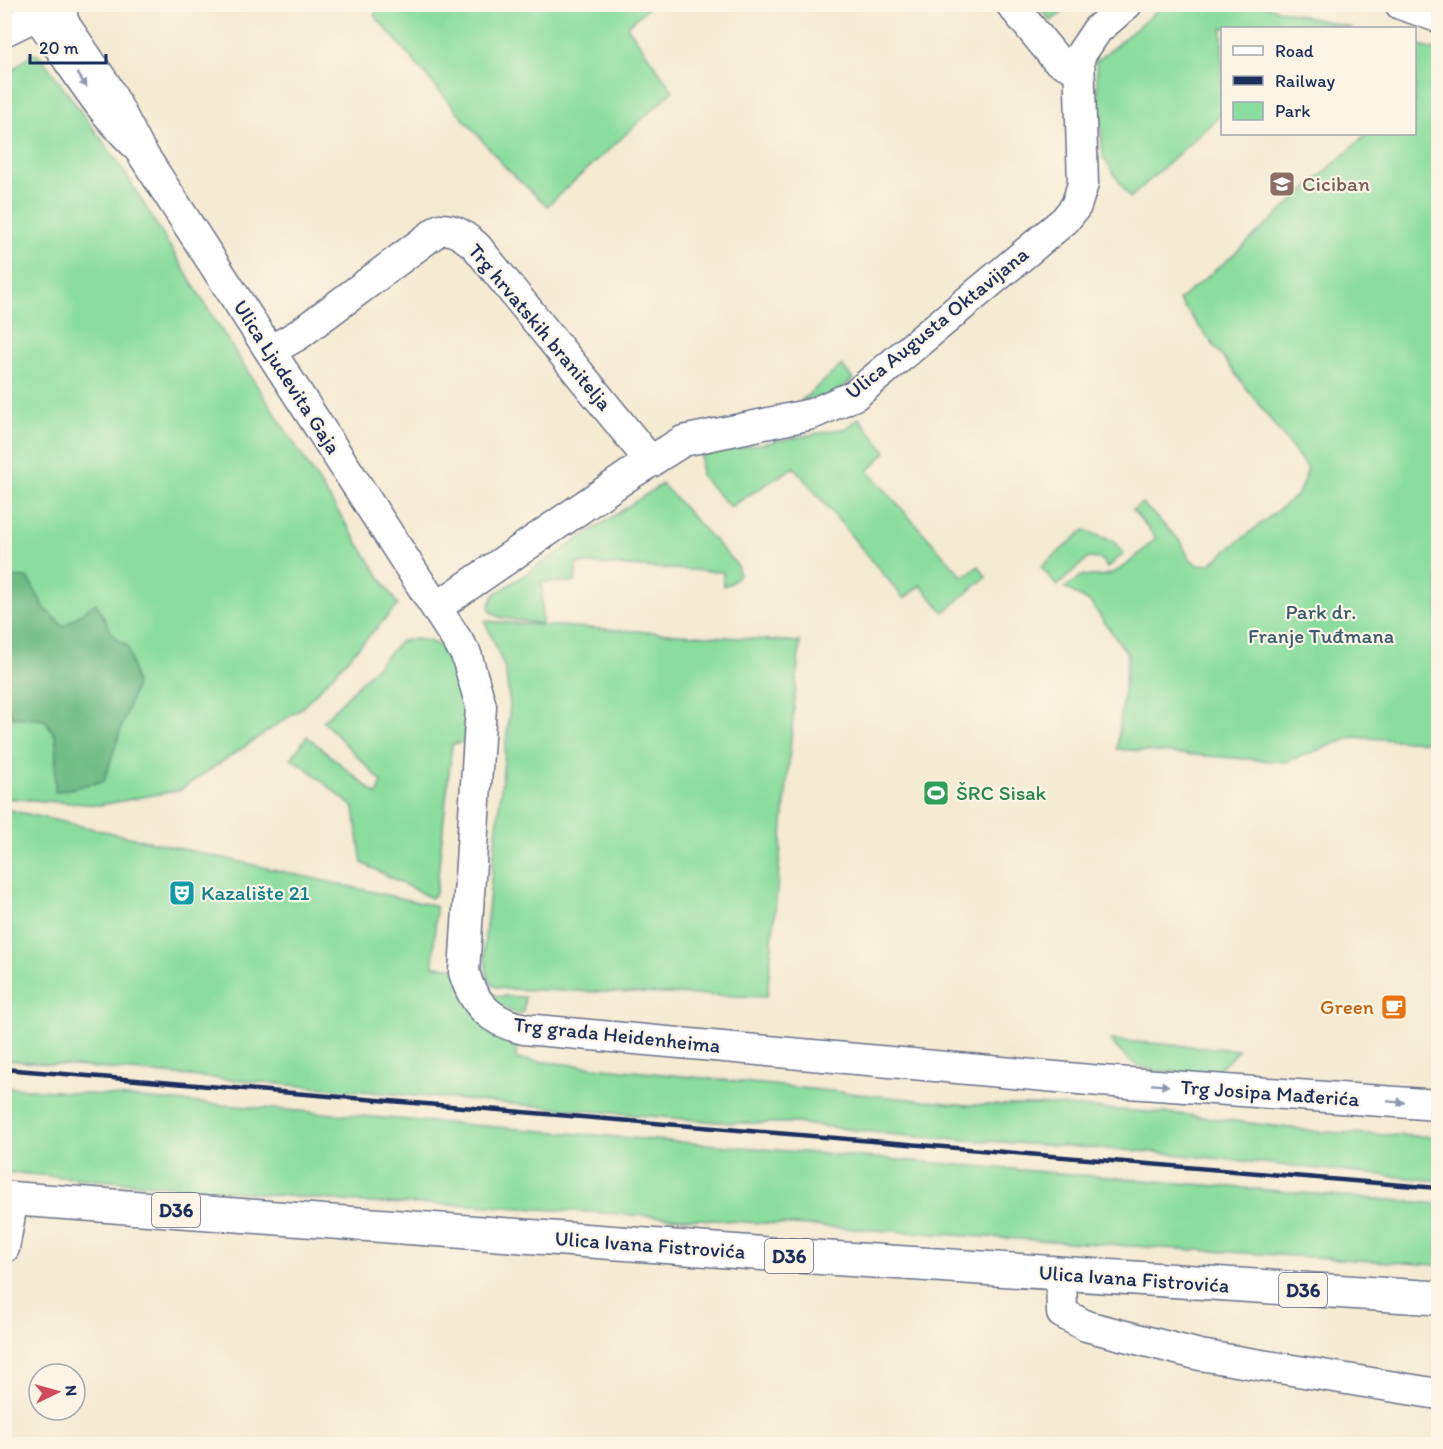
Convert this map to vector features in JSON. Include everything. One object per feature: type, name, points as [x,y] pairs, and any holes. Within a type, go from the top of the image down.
[{"type":"main road","name":"Ulica Ivana Fistrovića","points":[[9,1198],[1061,1274],[1438,1298]]},
{"type":"street","points":[[1011,4],[1056,59],[1078,70]]},
{"type":"street","name":"Ulica Augusta Oktavijana","points":[[437,607],[683,441],[806,416],[855,395],[1003,269],[1065,220],[1076,206],[1083,184],[1079,57],[1097,30],[1127,4]]},
{"type":"street","points":[[1400,4],[1438,17]]},
{"type":"street","points":[[4,22],[39,7]]},
{"type":"street","points":[[4,31],[39,7]]},
{"type":"street","name":"Ulica Ljudevita Gaja","points":[[39,7],[115,126],[138,147],[437,607]]},
{"type":"street","name":"Trg hrvatskih branitelja","points":[[270,351],[298,335],[440,229],[450,230],[460,234],[476,246],[651,462]]},
{"type":"street","name":"Trg grada Heidenheima","points":[[437,607],[466,654],[476,682],[481,706],[464,956],[469,988],[478,1004],[493,1019],[524,1029],[1101,1081]]},
{"type":"street","name":"Trg Josipa Mađerića","points":[[1101,1081],[1438,1105]]},
{"type":"street","points":[[4,1248],[9,1198]]},
{"type":"street","name":"Ulica Ivana Fistrovića","points":[[1061,1274],[1062,1313],[1086,1326],[1200,1355],[1438,1394]]},
{"type":"green space","points":[[383,4],[651,5],[627,26],[673,91],[547,206],[506,168],[374,15]]},
{"type":"green space","points":[[1037,5],[1071,5],[1051,21]]},
{"type":"green space","points":[[1164,5],[1260,5],[1349,27],[1221,27],[1221,115],[1130,198],[1103,157],[1096,62]]},
{"type":"green space","name":"Park dr. Franje Tuđmana","points":[[1416,45],[1438,51],[1438,743],[1353,737],[1286,762],[1117,749],[1128,655],[1091,603],[1065,588],[1083,575],[1106,575],[1115,572],[1132,561],[1156,538],[1133,510],[1142,503],[1182,543],[1188,557],[1198,565],[1210,564],[1298,494],[1308,469],[1179,300],[1231,257],[1366,135],[1416,135]]},
{"type":"green space","points":[[32,54],[40,56],[120,165],[218,325],[398,605],[302,708],[180,790],[100,805],[5,798],[4,77]]},
{"type":"green space","points":[[842,365],[853,379],[832,395],[801,401]]},
{"type":"green space","points":[[859,418],[886,452],[868,471],[963,577],[979,566],[986,577],[944,612],[920,585],[904,599],[794,467],[730,507],[701,476],[701,455],[847,428]]},
{"type":"green space","points":[[662,484],[737,565],[739,574],[731,583],[723,586],[723,572],[577,563],[575,582],[542,582],[542,624],[499,617],[491,612],[489,605],[495,594]]},
{"type":"green space","points":[[1084,530],[1113,541],[1124,553],[1107,568],[1102,559],[1088,558],[1057,586],[1041,567]]},
{"type":"green space","points":[[5,577],[28,578],[45,609],[63,626],[96,603],[113,635],[128,647],[136,684],[104,781],[55,792],[56,737],[45,720],[12,717],[5,701]]},
{"type":"green space","points":[[485,621],[800,642],[767,997],[505,989],[494,986],[487,975],[484,947],[510,705],[505,669]]},
{"type":"green space","points":[[416,639],[433,643],[446,651],[455,662],[464,691],[468,739],[466,742],[452,744],[436,893],[431,898],[362,863],[354,808],[305,767],[291,759],[307,736],[377,795],[382,782],[323,721],[401,641]]},
{"type":"green space","points":[[5,809],[436,906],[433,966],[452,967],[517,1041],[516,1059],[967,1105],[1049,1105],[1178,1114],[1322,1132],[1438,1137],[1438,1181],[1153,1152],[906,1136],[796,1123],[731,1123],[5,1060]]},
{"type":"green space","points":[[487,992],[497,996],[525,997],[523,1012],[519,1015],[500,1006]]},
{"type":"green space","points":[[1110,1040],[1238,1050],[1229,1061],[1217,1069],[1191,1073],[1169,1072],[1137,1065],[1124,1056]]},
{"type":"green space","points":[[5,1087],[1438,1204],[1438,1265],[473,1205],[368,1203],[5,1172]]},
{"type":"railway","points":[[4,1069],[1438,1188]]},
{"type":"place","name":"Ciciban","points":[[1282,184]]},
{"type":"place","name":"ŠRC Sisak","points":[[936,793]]},
{"type":"place","name":"Kazalište 21","points":[[182,893]]},
{"type":"place","name":"Green","points":[[1394,1007]]}]
